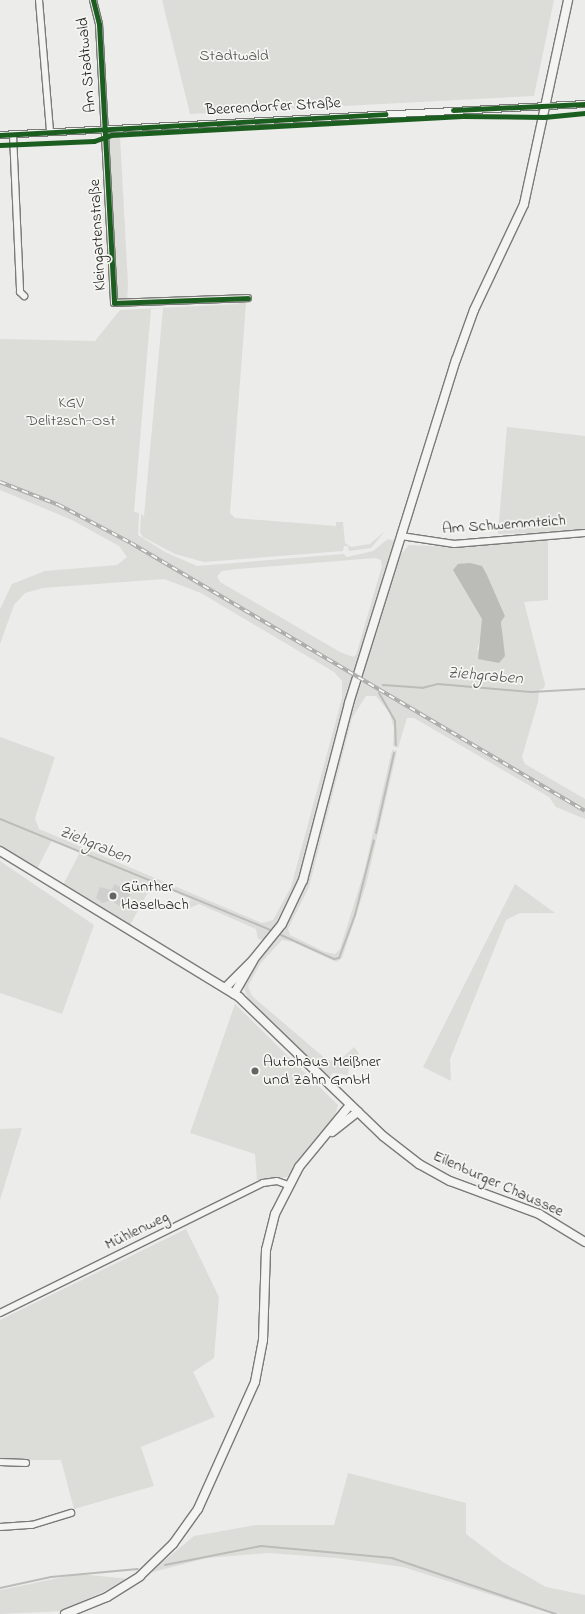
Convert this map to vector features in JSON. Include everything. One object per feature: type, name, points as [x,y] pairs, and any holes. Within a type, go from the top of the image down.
[{"type":"main road","points":[[225,988],[253,960],[282,924],[303,880],[350,703],[465,333],[524,204],[568,0]]},
{"type":"main road","name":"Eilenburger Chaussee","points":[[0,851],[92,910],[234,994],[261,1016],[350,1105],[398,1149],[425,1168],[450,1181],[539,1214],[584,1242]]},
{"type":"main road","points":[[234,994],[253,960]]},
{"type":"main road","points":[[65,1614],[107,1598],[140,1576],[173,1544],[198,1509],[255,1382],[263,1340],[266,1250],[275,1214],[288,1184],[328,1135],[350,1105]]},
{"type":"main road","points":[[328,1135],[358,1112]]},
{"type":"street","points":[[38,0],[50,132]]},
{"type":"street","name":"Am Stadtwald","points":[[93,0],[99,24],[105,129]]},
{"type":"street","name":"Beerendorfer Straße","points":[[0,135],[585,104]]},
{"type":"street","name":"Kleingartenstraße","points":[[105,129],[114,303],[248,298]]},
{"type":"street","points":[[13,135],[20,292],[24,296]]},
{"type":"street","name":"Am Schwemmteich","points":[[401,536],[454,544],[585,533]]},
{"type":"street","name":"Mühlenweg","points":[[0,1313],[264,1183],[277,1181],[288,1184]]},
{"type":"street","points":[[0,1462],[26,1462]]},
{"type":"street","points":[[0,1527],[32,1525],[71,1513]]},
{"type":"shaded area","name":"Stadtwald","points":[[162,0],[554,0],[534,96],[190,114]]},
{"type":"shaded area","points":[[221,123],[225,130],[120,137],[128,284],[127,302],[114,303],[105,129]]},
{"type":"shaded area","points":[[242,299],[246,303],[230,513],[235,518],[336,526],[336,522],[343,522],[345,543],[351,547],[370,544],[385,531],[371,548],[349,551],[348,546],[344,546],[343,551],[204,562],[175,554],[143,537],[140,532],[141,514],[144,516],[163,308],[151,309],[134,512],[139,513],[138,535],[165,552],[197,566],[344,554],[347,557],[373,551],[388,539],[395,541],[384,581],[391,581],[400,555],[409,545],[454,547],[548,540],[548,600],[524,602],[545,684],[544,688],[539,690],[538,702],[522,757],[525,764],[585,799],[585,819],[556,807],[549,797],[414,718],[407,718],[398,748],[393,746],[394,729],[390,713],[376,696],[366,696],[352,718],[309,887],[288,929],[290,935],[325,952],[335,954],[340,949],[364,872],[392,750],[397,751],[366,885],[342,958],[336,962],[293,942],[282,940],[260,964],[248,986],[252,996],[327,1060],[339,1061],[354,1047],[359,1053],[349,1065],[348,1075],[333,1073],[329,1078],[248,998],[243,987],[253,967],[288,920],[303,890],[354,681],[299,882],[282,919],[266,940],[258,939],[256,929],[199,904],[185,910],[191,899],[153,883],[130,925],[63,885],[80,852],[52,840],[37,869],[0,844],[0,737],[55,757],[35,818],[39,829],[262,923],[273,920],[291,887],[342,698],[342,681],[334,672],[201,593],[164,579],[43,588],[25,593],[14,605],[0,644],[0,609],[12,584],[45,571],[117,565],[127,557],[119,546],[72,520],[0,490],[0,339],[95,341],[120,310],[239,304],[238,300]],"holes":[[[375,558],[381,560],[382,566],[356,655],[353,657],[340,652],[220,582],[217,576],[222,571],[237,569]],[[487,575],[505,616],[501,622],[502,630],[477,651],[482,632]]]},
{"type":"shaded area","points":[[507,427],[585,436],[585,531],[498,534]]},
{"type":"shaded area","points":[[470,563],[482,566],[505,616],[501,622],[505,656],[499,663],[478,659],[482,619],[453,570],[458,564]]},
{"type":"shaded area","points":[[0,861],[94,925],[62,1014],[0,993]]},
{"type":"shaded area","points":[[515,884],[555,913],[520,913],[506,920],[450,1059],[451,1081],[423,1067]]},
{"type":"shaded area","points":[[235,1004],[338,1105],[333,1121],[310,1145],[287,1177],[257,1180],[255,1154],[190,1133]]},
{"type":"shaded area","points":[[22,1128],[0,1200],[0,1129]]},
{"type":"shaded area","points":[[186,1229],[219,1297],[214,1358],[193,1372],[215,1417],[141,1447],[154,1486],[74,1509],[61,1460],[0,1460],[0,1320]]},
{"type":"shaded area","points":[[348,1473],[466,1503],[466,1534],[503,1562],[546,1587],[585,1595],[585,1614],[552,1614],[403,1567],[336,1558],[268,1553],[207,1558],[149,1573],[194,1536],[256,1525],[334,1525]]},
{"type":"shaded area","points":[[79,1574],[130,1579],[63,1611],[0,1614],[0,1590]]},
{"type":"building","name":"Günther Haselbach","points":[[115,884],[131,894],[122,908],[111,900],[103,903],[96,898],[100,887],[111,890]]},
{"type":"waterway","name":"Ziehgraben","points":[[383,685],[422,688],[438,684],[531,692],[585,689]]},
{"type":"waterway","name":"Ziehgraben","points":[[379,693],[395,721],[396,745]]},
{"type":"waterway","name":"Ziehgraben","points":[[376,833],[394,753]]},
{"type":"waterway","name":"Ziehgraben","points":[[0,819],[270,930]]},
{"type":"waterway","name":"Ziehgraben","points":[[281,935],[334,959],[339,958],[355,915],[374,840]]},
{"type":"waterway","points":[[165,1565],[261,1546],[392,1558],[556,1614]]},
{"type":"waterway","points":[[0,1588],[51,1577],[138,1569]]},
{"type":"railway","points":[[0,482],[59,505],[131,543],[585,811]]},
{"type":"cycle path","points":[[93,0],[99,24],[114,303],[248,298]]},
{"type":"cycle path","points":[[453,110],[585,104]]},
{"type":"cycle path","points":[[0,145],[94,141],[111,135],[462,116],[544,117],[585,113]]},
{"type":"cycle path","points":[[0,135],[385,114]]},
{"type":"place","name":"Günther Haselbach","points":[[113,896]]},
{"type":"place","name":"Autohaus Meißner und Zahn GmbH","points":[[255,1071]]},
{"type":"park label","name":"KGV Delitzsch-Ost","points":[[71,412]]}]
